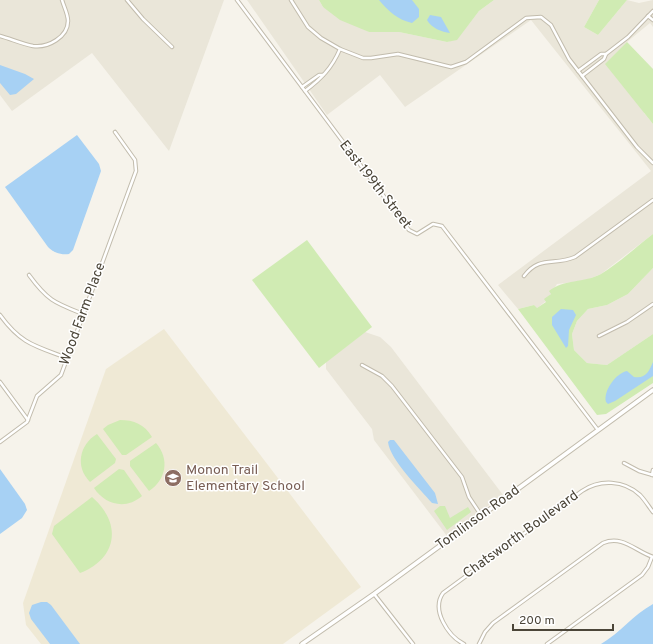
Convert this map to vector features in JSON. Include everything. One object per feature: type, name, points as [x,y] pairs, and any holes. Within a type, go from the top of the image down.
[{"type":"street","points":[[0,36],[33,46],[40,46],[55,41],[65,31],[68,22],[62,0]]},
{"type":"street","points":[[127,0],[143,19],[172,47]]},
{"type":"street","name":"East 199th Street","points":[[237,0],[411,232],[419,233],[433,224],[442,226],[598,430]]},
{"type":"street","points":[[291,0],[300,16],[313,32],[340,49],[363,58],[398,54],[446,67],[456,67],[466,62],[522,20],[537,16],[551,25],[565,53],[578,71],[637,147],[653,163]]},
{"type":"street","points":[[582,76],[604,59],[606,54],[624,40],[653,10]]},
{"type":"street","points":[[648,16],[653,20]]},
{"type":"street","points":[[302,87],[319,75],[323,74],[332,66],[340,49]]},
{"type":"street","points":[[578,71],[601,54],[606,54]]},
{"type":"street","points":[[305,91],[322,78],[323,74]]},
{"type":"street","name":"Wood Farm Place","points":[[28,420],[37,396],[60,377],[135,174],[136,164],[133,156],[115,132]]},
{"type":"street","points":[[524,276],[532,267],[539,263],[575,257],[653,200]]},
{"type":"street","points":[[29,275],[50,300],[83,314]]},
{"type":"street","points":[[599,336],[623,324],[653,304]]},
{"type":"street","points":[[0,315],[20,338],[33,346],[67,358]]},
{"type":"street","points":[[362,366],[382,376],[392,386],[462,477],[469,497],[481,515]]},
{"type":"street","points":[[0,382],[28,420],[0,442]]},
{"type":"street","name":"Tomlinson Road","points":[[302,644],[374,594],[653,390]]},
{"type":"street","points":[[624,463],[639,471],[652,475],[653,470]]},
{"type":"street","name":"Chatsworth Boulevard","points":[[464,644],[456,638],[440,616],[438,603],[443,593],[582,491],[592,486],[604,483],[624,485],[640,496],[653,512]]},
{"type":"street","points":[[479,644],[485,632],[493,623],[603,544],[614,540],[622,541],[653,557],[642,575],[547,644]]},
{"type":"street","points":[[374,594],[413,644]]},
{"type":"shaded area","points":[[0,0],[224,0],[169,151],[92,53],[12,111],[0,95]]},
{"type":"shaded area","points":[[247,0],[319,0],[323,7],[369,32],[399,32],[447,42],[457,39],[479,11],[494,0],[599,0],[584,27],[598,35],[627,0],[639,3],[653,0],[653,27],[650,23],[627,42],[644,113],[653,124],[653,234],[601,274],[584,281],[557,284],[546,301],[536,309],[534,305],[518,309],[498,285],[651,171],[531,20],[405,107],[380,75],[327,115]]},
{"type":"shaded area","points":[[653,268],[653,334],[607,365],[587,363],[574,350],[572,334],[577,321],[588,309],[607,305],[628,294]]},
{"type":"shaded area","name":"Monon Trail Elementary School","points":[[164,329],[361,587],[283,644],[41,644],[26,625],[23,603],[106,369]]},
{"type":"shaded area","points":[[365,332],[380,337],[391,347],[503,495],[447,536],[374,440],[372,429],[326,369],[326,362]]},
{"type":"green space","points":[[319,0],[494,0],[479,11],[457,40],[447,42],[399,32],[369,32],[340,20],[323,7]]},
{"type":"green space","points":[[599,0],[627,0],[598,35],[584,27]]},
{"type":"green space","points":[[627,42],[653,69],[653,124],[605,64]]},
{"type":"green space","points":[[653,234],[653,268],[628,294],[607,305],[588,309],[577,321],[572,334],[574,350],[587,363],[607,365],[653,334],[653,383],[606,414],[597,415],[518,309],[534,305],[537,308],[546,302],[544,299],[551,294],[549,291],[555,287],[588,279],[601,274]]},
{"type":"green space","points":[[307,240],[372,327],[319,368],[252,280]]},
{"type":"green space","points":[[120,420],[134,422],[142,426],[152,437],[126,455],[122,455],[103,429]]},
{"type":"green space","points":[[97,434],[116,459],[115,463],[90,482],[82,470],[81,456],[86,444]]},
{"type":"green space","points":[[156,443],[163,456],[164,469],[159,481],[149,491],[130,466],[130,461]]},
{"type":"green space","points":[[119,469],[124,470],[142,496],[129,503],[116,504],[110,502],[99,494],[94,488]]},
{"type":"green space","points":[[92,497],[102,507],[108,518],[112,539],[102,558],[93,566],[80,573],[52,534],[54,526]]},
{"type":"green space","points":[[440,506],[445,506],[450,518],[468,507],[471,512],[447,530],[434,511]]},
{"type":"water","points":[[379,0],[412,0],[419,9],[419,17],[412,23],[402,20]]},
{"type":"water","points":[[430,15],[441,17],[450,33],[440,31],[431,25],[427,20]]},
{"type":"water","points":[[0,65],[34,79],[16,94],[10,95],[0,83]]},
{"type":"water","points":[[77,135],[99,164],[101,171],[73,250],[69,254],[63,254],[55,252],[48,247],[5,187]]},
{"type":"water","points":[[561,309],[573,310],[576,315],[569,330],[568,346],[566,348],[552,325],[552,317]]},
{"type":"water","points":[[653,362],[653,376],[615,401],[608,404],[606,402],[606,393],[608,388],[619,375],[627,371],[634,377],[644,376]]},
{"type":"water","points":[[390,440],[394,440],[435,493],[438,504],[432,503],[400,466],[390,449],[388,442]]},
{"type":"water","points":[[0,469],[25,504],[27,510],[22,518],[0,534]]},
{"type":"water","points":[[47,602],[51,605],[80,644],[50,644],[31,619],[29,613],[32,605]]},
{"type":"water","points":[[653,604],[653,644],[601,644],[608,640],[639,613]]},
{"type":"place","name":"Monon Trail Elementary School","points":[[173,478]]}]
